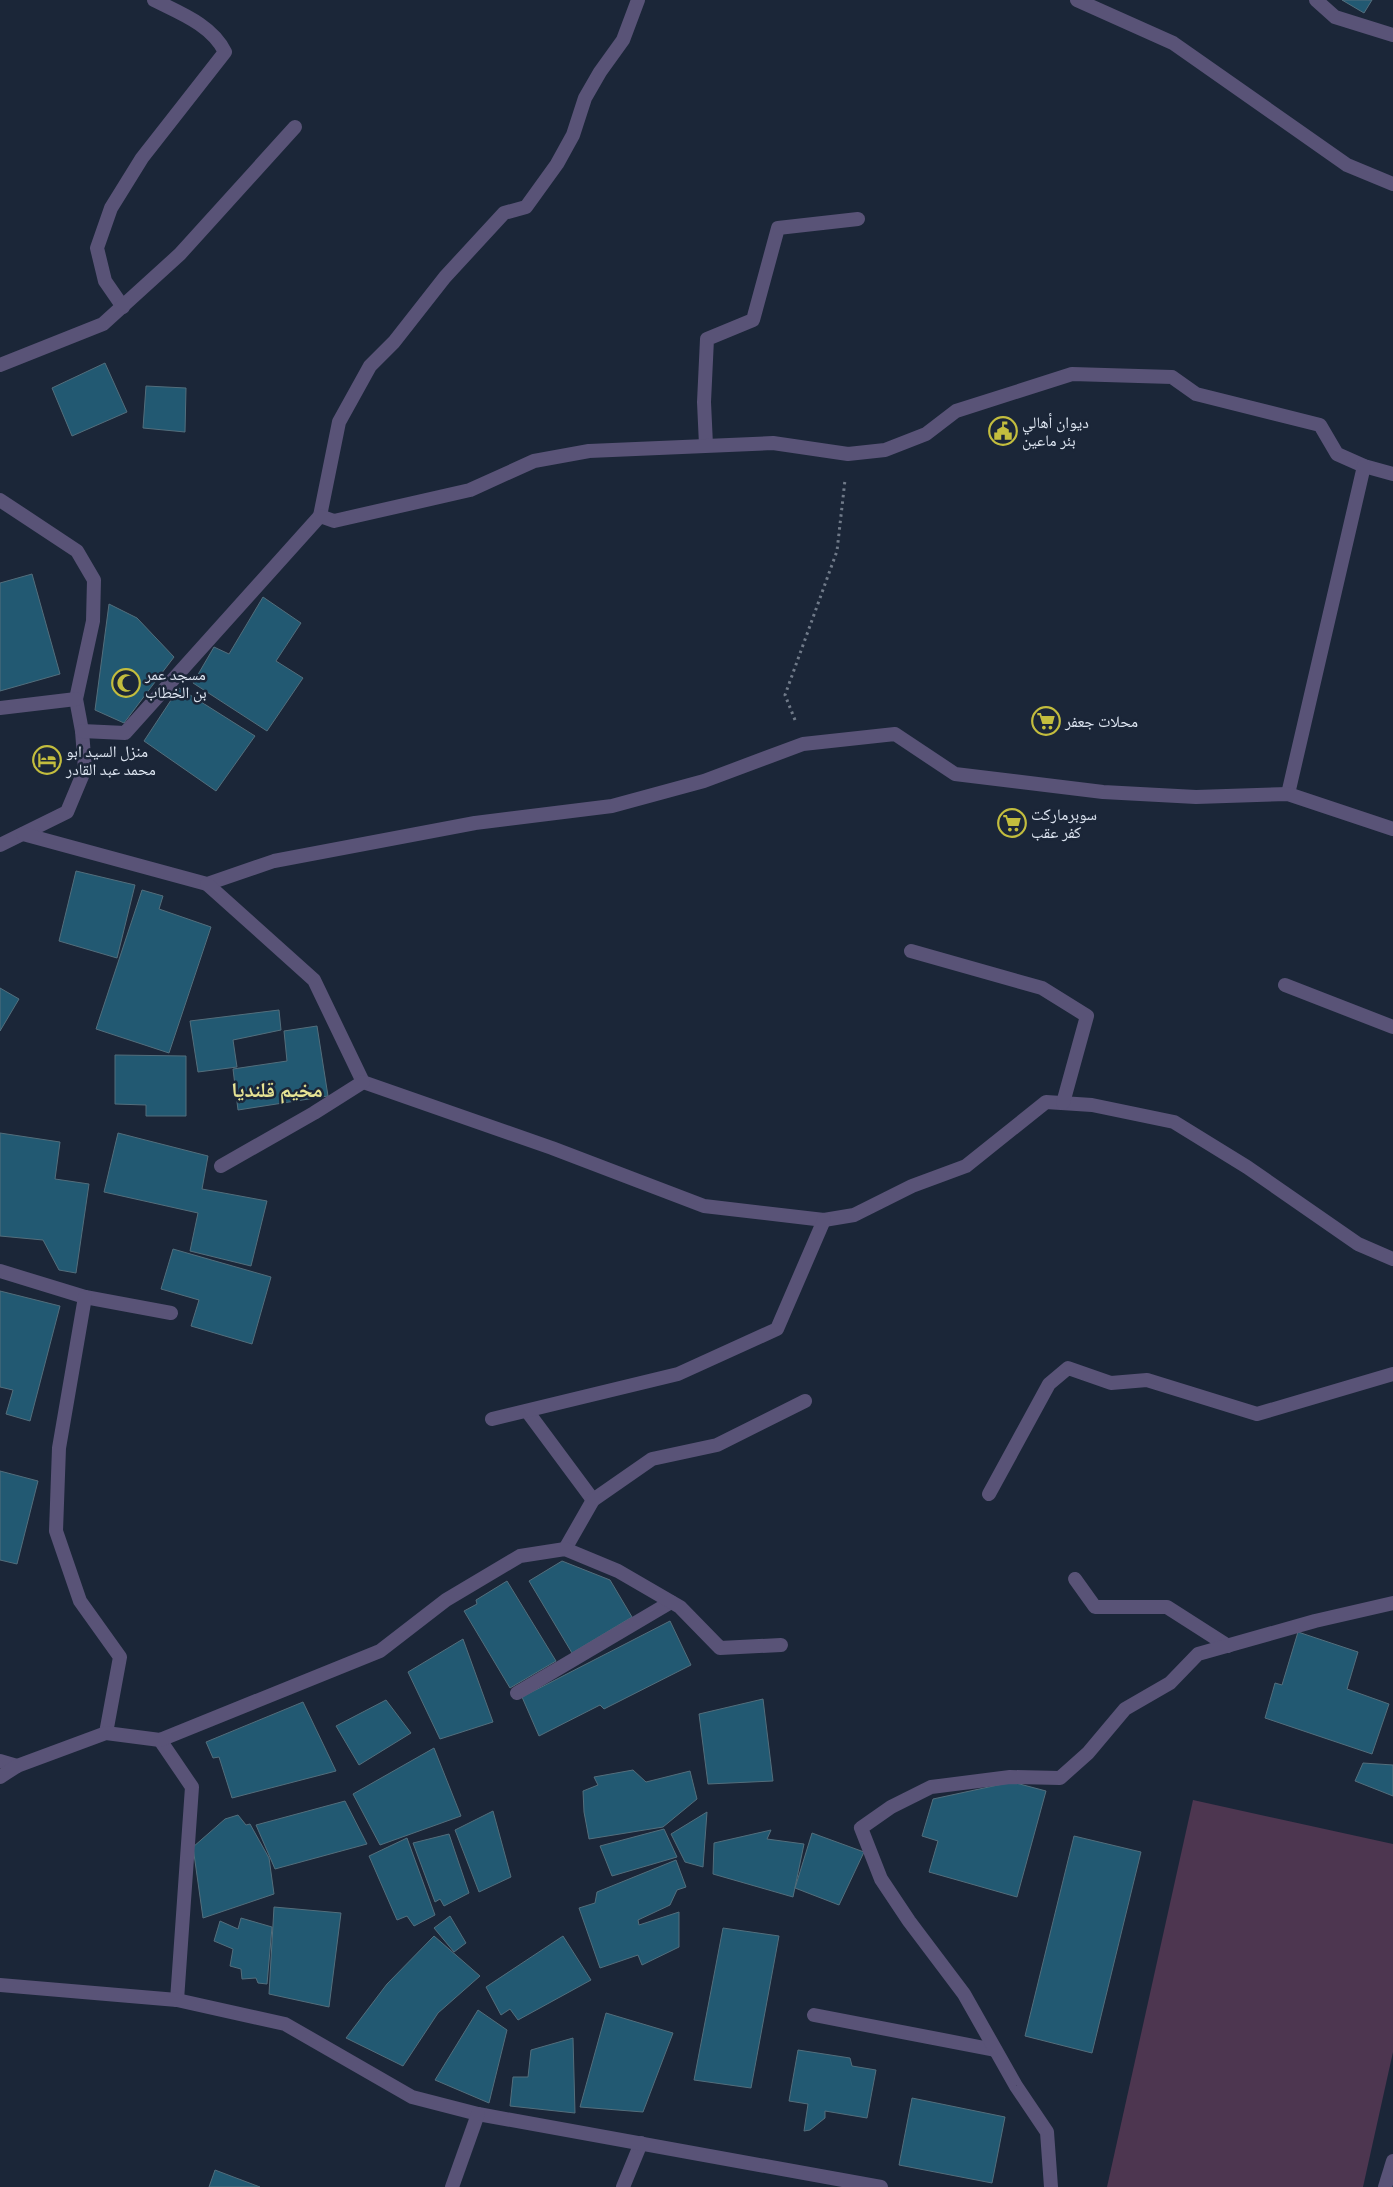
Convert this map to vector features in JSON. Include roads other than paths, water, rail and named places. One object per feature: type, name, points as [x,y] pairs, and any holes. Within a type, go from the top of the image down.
[{"type":"street","points":[[122,307],[106,281],[97,248],[111,208],[142,158],[225,52],[219,39],[190,18],[154,0]]},
{"type":"street","points":[[82,731],[124,733],[320,516],[339,422],[370,366],[394,342],[446,277],[504,213],[526,207],[557,164],[572,135],[585,98],[600,72],[623,40],[638,0]]},
{"type":"street","points":[[1077,0],[1173,43],[1347,165],[1393,184]]},
{"type":"street","points":[[1316,0],[1335,17],[1393,35]]},
{"type":"street","points":[[0,365],[103,324],[180,254],[295,127]]},
{"type":"street","points":[[706,445],[704,402],[707,339],[753,320],[778,228],[858,219]]},
{"type":"street","points":[[320,516],[334,521],[470,490],[534,461],[589,451],[773,443],[848,454],[885,450],[926,434],[956,411],[1072,374],[1172,377],[1196,394],[1320,425],[1337,454],[1364,466],[1393,474]]},
{"type":"street","points":[[1288,794],[1364,466]]},
{"type":"street","points":[[0,500],[77,551],[94,580],[92,621],[76,699],[82,731],[85,769],[67,812],[0,845]]},
{"type":"street","points":[[0,708],[76,699]]},
{"type":"street","points":[[207,884],[274,861],[475,823],[612,806],[704,781],[803,744],[894,734],[955,774],[1103,792],[1196,798],[1288,794],[1393,829]]},
{"type":"street","points":[[23,834],[207,884],[314,980],[363,1082],[552,1148],[704,1206],[824,1220],[854,1216],[912,1186],[966,1166],[1046,1102],[1092,1105],[1174,1122],[1247,1167],[1358,1244],[1393,1259]]},
{"type":"street","points":[[911,951],[1042,988],[1087,1016],[1064,1103]]},
{"type":"street","points":[[1286,985],[1393,1028]]},
{"type":"street","points":[[221,1166],[314,1113],[363,1082]]},
{"type":"street","points":[[492,1419],[678,1374],[777,1328],[824,1220]]},
{"type":"street","points":[[0,1271],[84,1297],[171,1313]]},
{"type":"street","points":[[84,1297],[59,1448],[56,1531],[80,1601],[120,1657],[106,1733]]},
{"type":"street","points":[[989,1494],[1049,1384],[1068,1368],[1111,1383],[1147,1380],[1257,1414],[1393,1374]]},
{"type":"street","points":[[565,1549],[593,1500],[652,1459],[717,1445],[805,1401]]},
{"type":"street","points":[[527,1411],[593,1500]]},
{"type":"street","points":[[0,1777],[17,1766],[106,1733],[160,1740],[380,1651],[446,1600],[520,1556],[565,1549],[618,1571],[680,1607],[720,1648],[781,1645]]},
{"type":"street","points":[[1075,1579],[1095,1607],[1167,1607],[1228,1646]]},
{"type":"street","points":[[517,1693],[671,1602]]},
{"type":"street","points":[[1051,2187],[1046,2132],[995,2050],[964,1994],[909,1922],[881,1878],[861,1828],[891,1807],[931,1787],[1010,1777],[1060,1778],[1088,1753],[1124,1709],[1170,1683],[1198,1654],[1315,1621],[1393,1604]]},
{"type":"street","points":[[160,1740],[192,1787],[177,2000]]},
{"type":"street","points":[[0,1761],[17,1766]]},
{"type":"street","points":[[0,1985],[177,2000],[285,2024],[412,2098],[478,2114],[881,2187]]},
{"type":"street","points":[[814,2015],[995,2050]]},
{"type":"street","points":[[452,2187],[478,2114]]},
{"type":"street","points":[[623,2187],[641,2143]]},
{"type":"street","points":[[1385,2187],[1393,2161]]},
{"type":"place","name":"ديوان أهالي بئر ماعين","points":[[1003,431]]},
{"type":"place","name":"مسجد عمر بن الخطاب","points":[[126,683]]},
{"type":"place","name":"محلات جعفر","points":[[1046,721]]},
{"type":"place","name":"منزل السيد ابو محمد عبد القادر","points":[[47,760]]},
{"type":"place","name":"سوبرماركت كفر عقب","points":[[1012,823]]},
{"type":"district","name":"مخيم قلنديا","points":[[277,1089]]}]
